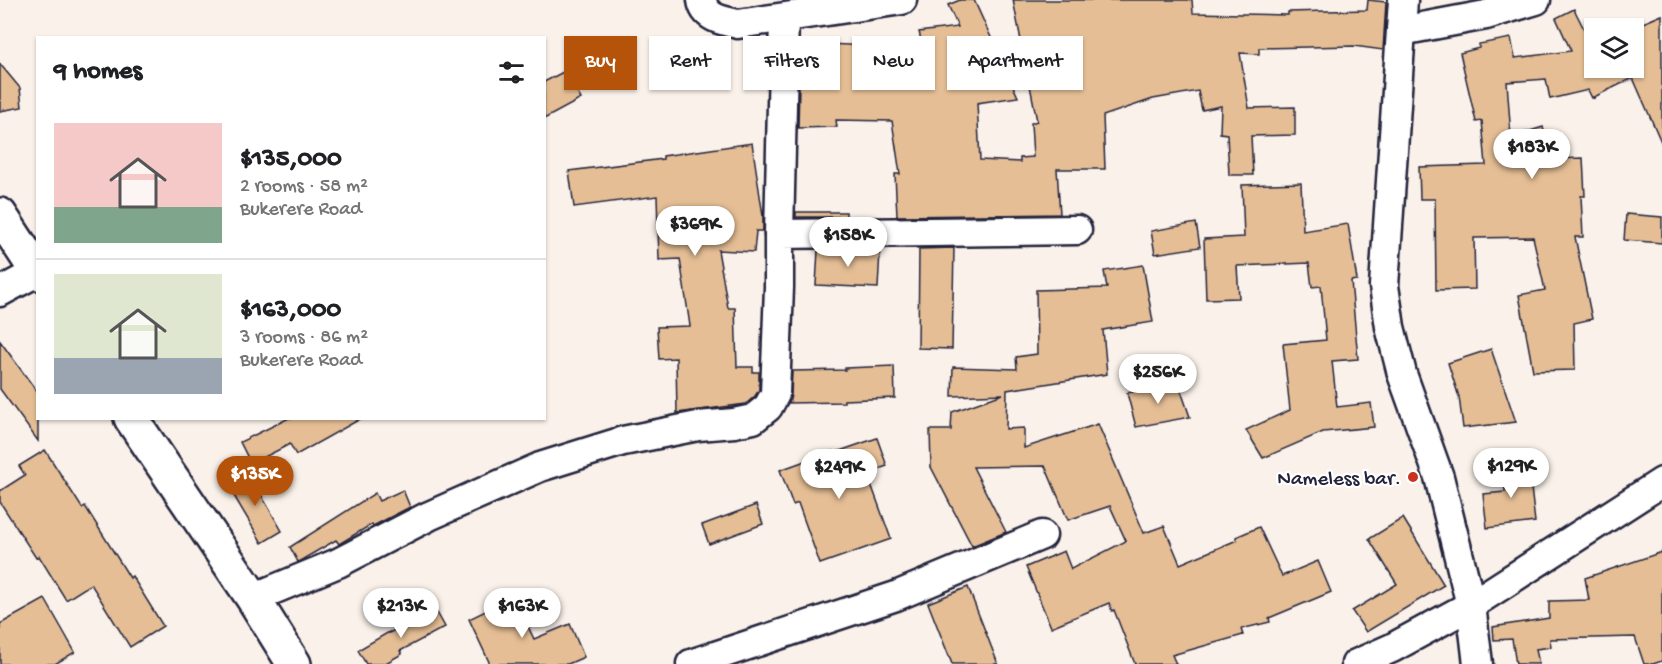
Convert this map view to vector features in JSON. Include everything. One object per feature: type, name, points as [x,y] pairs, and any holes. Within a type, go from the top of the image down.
[{"type":"main road","points":[[0,215],[36,270]]},
{"type":"main road","points":[[132,420],[253,598],[294,664]]},
{"type":"street","points":[[702,0],[702,5],[715,19],[738,24],[903,0]]},
{"type":"street","points":[[1404,0],[1384,286],[1390,327],[1402,374],[1439,477],[1472,605],[1478,664]]},
{"type":"street","points":[[1401,31],[1486,15],[1536,0]]},
{"type":"street","points":[[253,598],[338,563],[429,516],[540,467],[623,441],[698,426],[753,419],[768,408],[775,394],[784,18]]},
{"type":"street","points":[[779,234],[1077,230]]},
{"type":"street","points":[[0,292],[36,273]]},
{"type":"street","points":[[1356,664],[1392,648],[1472,605],[1662,482]]},
{"type":"street","points":[[691,664],[896,596],[1042,535]]},
{"type":"building","points":[[960,0],[974,0],[990,36],[947,36],[947,90],[1015,90],[1018,97],[977,103],[980,160],[1020,162],[1020,158],[1033,157],[1031,123],[1037,121],[1031,90],[1083,90],[1083,36],[1020,36],[1013,0],[1192,0],[1193,13],[1288,15],[1288,12],[1367,10],[1368,0],[1386,2],[1383,50],[1354,46],[1259,48],[1259,54],[1240,53],[1249,108],[1295,107],[1295,135],[1251,136],[1253,175],[1229,175],[1227,134],[1220,133],[1221,106],[1202,110],[1198,91],[1153,99],[1103,116],[1105,169],[1057,169],[1060,214],[897,216],[895,174],[900,174],[892,121],[836,120],[837,127],[798,128],[799,90],[840,90],[840,45],[852,45],[852,90],[935,90],[935,36],[920,36],[919,32],[958,27],[948,5]]},
{"type":"building","points":[[1574,9],[1584,29],[1584,78],[1633,78],[1594,99],[1588,90],[1550,99],[1546,79],[1507,82],[1511,137],[1543,127],[1551,159],[1583,158],[1585,196],[1581,196],[1583,237],[1575,237],[1592,319],[1574,323],[1575,370],[1533,371],[1519,295],[1545,290],[1533,237],[1474,238],[1475,289],[1436,290],[1435,199],[1420,199],[1419,167],[1486,165],[1482,121],[1476,122],[1460,53],[1479,48],[1479,44],[1511,38],[1515,58],[1571,51],[1556,18]]},
{"type":"building","points":[[1662,15],[1662,144],[1633,78],[1644,78],[1644,23]]},
{"type":"building","points":[[0,64],[20,88],[22,107],[0,111]]},
{"type":"building","points":[[564,72],[564,90],[576,90],[581,99],[546,118],[546,81]]},
{"type":"building","points":[[752,143],[763,216],[763,231],[756,231],[754,252],[718,250],[728,308],[735,308],[737,367],[753,367],[753,372],[759,372],[759,390],[746,404],[677,413],[676,358],[659,359],[657,327],[690,326],[680,259],[659,260],[657,196],[574,207],[569,171],[663,159],[663,156]]},
{"type":"building","points":[[1301,183],[1303,231],[1348,224],[1357,280],[1351,281],[1358,359],[1332,361],[1337,407],[1371,403],[1374,427],[1323,432],[1263,458],[1246,430],[1290,410],[1283,344],[1326,340],[1321,286],[1312,287],[1309,263],[1237,266],[1239,298],[1206,299],[1204,239],[1244,237],[1242,185]]},
{"type":"building","points":[[796,212],[846,212],[846,217],[796,217]]},
{"type":"building","points":[[1626,214],[1662,217],[1662,243],[1624,240]]},
{"type":"building","points":[[1196,223],[1200,247],[1155,254],[1151,231]]},
{"type":"building","points":[[954,248],[952,349],[918,348],[919,249]]},
{"type":"building","points":[[818,250],[880,251],[878,288],[816,285]]},
{"type":"building","points":[[1143,265],[1153,322],[1103,330],[1107,374],[1007,390],[1006,429],[1024,428],[1024,448],[1098,424],[1144,533],[1164,526],[1180,564],[1237,540],[1236,537],[1259,527],[1282,576],[1318,561],[1331,592],[1269,618],[1270,622],[1241,629],[1243,635],[1172,655],[1176,664],[1135,664],[1114,610],[1112,611],[1109,603],[1051,627],[1026,567],[1064,551],[1071,569],[1126,541],[1110,506],[1068,520],[1045,466],[973,467],[1006,532],[972,546],[931,467],[930,430],[951,430],[952,412],[1003,394],[952,396],[953,367],[1017,369],[1016,357],[1037,354],[1036,290],[1107,288],[1104,271]]},
{"type":"building","points":[[0,341],[36,390],[38,441],[0,389]]},
{"type":"building","points":[[1491,349],[1516,422],[1463,428],[1459,397],[1448,363]]},
{"type":"building","points":[[894,366],[895,398],[789,403],[792,371]]},
{"type":"building","points":[[1178,382],[1190,417],[1136,427],[1127,393]]},
{"type":"building","points":[[285,420],[358,420],[296,455],[290,444],[251,464],[240,442]]},
{"type":"building","points":[[877,438],[887,466],[867,473],[891,539],[820,564],[798,503],[793,505],[780,470]]},
{"type":"building","points":[[45,450],[82,508],[85,506],[130,578],[132,576],[163,626],[130,647],[91,584],[66,600],[39,556],[36,558],[0,502],[0,491],[25,475],[19,466]]},
{"type":"building","points":[[1528,462],[1535,522],[1487,528],[1483,494],[1505,492],[1504,463]]},
{"type":"building","points":[[248,472],[282,531],[262,543],[227,484]]},
{"type":"building","points":[[403,490],[410,507],[373,526],[372,524],[339,544],[336,540],[298,562],[290,547],[375,493],[379,501]]},
{"type":"building","points":[[756,505],[763,524],[709,544],[702,525]]},
{"type":"building","points":[[1403,518],[1444,585],[1366,632],[1352,611],[1397,584],[1369,539]]},
{"type":"building","points":[[1662,552],[1662,661],[1644,664],[1635,637],[1550,639],[1551,647],[1536,649],[1539,664],[1516,664],[1512,639],[1494,640],[1493,627],[1549,618],[1549,601],[1589,600],[1585,578]]},
{"type":"building","points":[[968,587],[998,664],[952,664],[928,603]]},
{"type":"building","points":[[514,597],[534,639],[570,624],[584,657],[568,664],[490,664],[469,619]]},
{"type":"building","points":[[45,599],[75,652],[55,664],[0,664],[0,624]]},
{"type":"building","points":[[435,609],[445,627],[400,651],[402,654],[384,664],[366,664],[358,650]]},
{"type":"place","name":"Nameless bar.","points":[[1413,477]]}]
